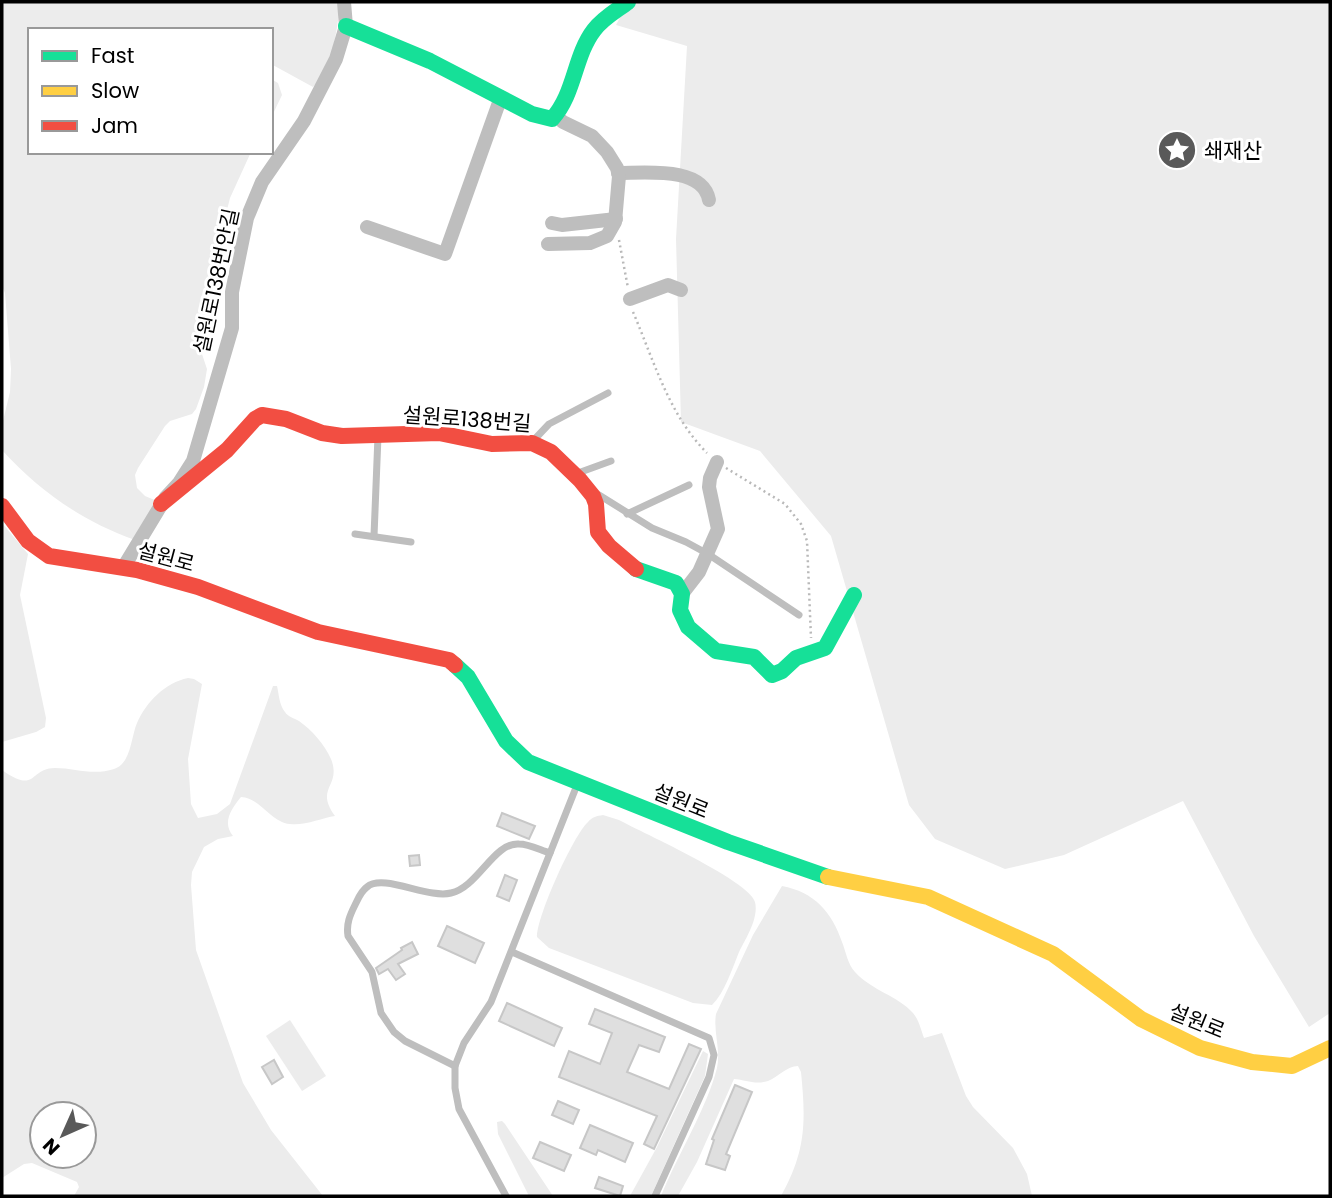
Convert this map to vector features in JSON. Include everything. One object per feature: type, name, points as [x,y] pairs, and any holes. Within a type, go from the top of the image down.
[{"type":"street","name":"설원로138번안길","points":[[123,568],[162,504],[193,461],[232,328],[232,292],[247,218],[262,182],[304,121],[330,72],[346,26],[344,2]]},
{"type":"street","points":[[346,26],[430,61],[540,116],[552,119],[556,116],[592,33],[628,2]]},
{"type":"street","points":[[367,227],[445,254],[501,97]]},
{"type":"street","points":[[548,244],[598,241],[612,231],[616,219],[618,173],[607,152],[592,135],[556,116]]},
{"type":"street","points":[[618,173],[676,174],[702,183],[709,200]]},
{"type":"street","points":[[552,223],[562,225],[616,219]]},
{"type":"street","points":[[630,299],[668,285],[681,290]]},
{"type":"street","name":"설원로138번길","points":[[162,504],[228,450],[255,419],[262,415],[286,419],[322,433],[342,436],[439,433],[492,444],[532,443],[551,452],[580,481],[596,505],[598,533],[603,539],[636,569],[676,583],[682,594]]},
{"type":"street","points":[[717,462],[709,487],[718,529],[699,572],[682,594],[680,610],[688,627],[716,651],[750,656],[775,676],[796,658],[825,648],[854,595]]},
{"type":"street","name":"설원로","points":[[2,506],[36,549],[61,559],[123,568],[198,587],[318,632],[449,660],[468,677],[498,729],[515,751],[528,762],[821,876],[928,897],[1054,954],[1140,1019],[1200,1048],[1252,1062],[1292,1066],[1330,1048]]},
{"type":"lane","points":[[532,443],[549,424],[608,393]]},
{"type":"lane","points":[[374,536],[378,435]]},
{"type":"lane","points":[[611,461],[580,481],[627,514],[708,554],[799,615]]},
{"type":"lane","points":[[627,514],[689,485]]},
{"type":"lane","points":[[355,534],[411,542]]},
{"type":"lane","points":[[506,1196],[459,1109],[454,1066],[464,1043],[491,1002],[577,783]]},
{"type":"lane","points":[[454,1066],[405,1041],[387,1023],[378,1002],[372,972],[348,936],[351,913],[361,893],[374,883],[382,882],[426,893],[450,894],[467,886],[506,847],[520,844],[550,853]]},
{"type":"lane","points":[[512,952],[709,1038],[714,1055],[709,1077],[655,1196]]},
{"type":"path","points":[[616,219],[630,299],[673,407],[689,435],[717,462],[785,504],[801,524],[807,541],[813,654]]},
{"type":"shaded area","points":[[2,2],[340,2],[336,35],[329,59],[320,80],[313,87],[273,65],[273,28],[28,28],[28,154],[250,154],[230,198],[209,282],[210,315],[201,351],[207,369],[204,387],[192,414],[170,421],[165,426],[138,468],[135,475],[137,488],[145,496],[157,501],[135,540],[97,524],[62,503],[31,479],[2,450],[2,425],[10,392],[11,369],[5,293],[2,286]]},
{"type":"shaded area","points":[[628,2],[1330,2],[1330,1013],[1309,1027],[1254,936],[1183,801],[1064,855],[1005,869],[935,839],[909,805],[831,536],[760,451],[681,422],[676,239],[687,46],[616,25]]},
{"type":"shaded area","points":[[273,80],[278,83],[282,95],[273,114]]},
{"type":"shaded area","points":[[2,523],[28,554],[20,595],[46,718],[45,727],[36,732],[2,742]]},
{"type":"shaded area","points":[[188,678],[202,684],[188,759],[191,804],[198,818],[217,814],[230,804],[273,686],[277,686],[280,703],[286,714],[313,733],[331,759],[333,776],[327,799],[335,816],[290,824],[277,819],[254,801],[241,797],[231,811],[228,821],[233,836],[218,839],[204,847],[192,872],[191,885],[196,950],[243,1083],[271,1130],[323,1196],[74,1196],[79,1187],[77,1182],[49,1170],[98,1170],[98,1100],[28,1100],[28,1164],[2,1178],[2,770],[13,777],[27,780],[47,769],[91,772],[120,766],[127,756],[137,723],[146,707],[172,684]]},
{"type":"shaded area","points":[[603,815],[619,820],[716,870],[749,893],[755,902],[751,928],[724,987],[712,1005],[693,1003],[549,948],[537,937],[549,895],[565,859],[590,820]]},
{"type":"shaded area","points":[[782,886],[803,893],[820,905],[833,921],[853,969],[869,984],[907,1007],[918,1022],[924,1038],[942,1033],[966,1096],[973,1107],[1013,1148],[1027,1174],[1032,1196],[781,1196],[795,1165],[802,1136],[803,1090],[798,1066],[763,1082],[734,1079],[697,1162],[678,1196],[661,1196],[699,1116],[717,1068],[716,1014],[753,935]]},
{"type":"shaded area","points":[[290,1020],[326,1076],[302,1091],[266,1036]]},
{"type":"shaded area","points":[[703,1051],[708,1054],[705,1076],[651,1196],[630,1196],[657,1147]]},
{"type":"shaded area","points":[[502,1121],[553,1196],[529,1196],[498,1134],[497,1122]]},
{"type":"building","points":[[502,813],[535,826],[529,839],[497,826]]},
{"type":"building","points":[[419,855],[420,865],[410,866],[409,856]]},
{"type":"building","points":[[505,875],[517,880],[509,901],[497,896]]},
{"type":"building","points":[[447,926],[484,943],[475,963],[438,946]]},
{"type":"building","points":[[412,942],[418,954],[398,964],[405,974],[396,980],[388,969],[379,974],[376,968]]},
{"type":"building","points":[[507,1003],[562,1028],[554,1046],[499,1021]]},
{"type":"building","points":[[595,1009],[665,1037],[659,1052],[639,1045],[627,1072],[669,1089],[689,1044],[701,1049],[654,1149],[644,1144],[657,1116],[559,1077],[569,1051],[600,1064],[612,1033],[589,1024]]},
{"type":"building","points":[[274,1060],[283,1077],[272,1084],[262,1067]]},
{"type":"building","points":[[735,1085],[752,1092],[726,1154],[730,1156],[725,1170],[706,1164],[714,1140],[712,1139]]},
{"type":"building","points":[[558,1101],[579,1110],[573,1124],[552,1115]]},
{"type":"building","points":[[590,1125],[633,1143],[625,1162],[598,1150],[596,1155],[580,1148]]},
{"type":"building","points":[[540,1142],[571,1155],[564,1171],[533,1158]]},
{"type":"building","points":[[599,1177],[623,1186],[620,1196],[595,1188]]},
{"type":"traffic: fast","points":[[346,26],[430,61],[532,114],[552,119],[565,98],[587,40],[606,18],[628,2]]},
{"type":"traffic: fast","points":[[636,569],[676,583],[682,594],[680,610],[688,627],[716,651],[754,657],[772,675],[782,671],[796,658],[825,648],[854,595]]},
{"type":"traffic: fast","points":[[455,665],[468,677],[506,741],[528,762],[728,842],[828,877]]},
{"type":"traffic: slow","points":[[828,877],[928,897],[1053,954],[1141,1019],[1200,1048],[1252,1062],[1292,1066],[1330,1048]]},
{"type":"traffic: jam","points":[[161,504],[227,450],[255,419],[262,415],[286,419],[322,433],[342,436],[439,433],[492,444],[532,443],[551,452],[580,480],[596,504],[598,532],[609,546],[636,569]]},
{"type":"traffic: jam","points":[[2,506],[28,541],[49,556],[137,570],[198,587],[318,632],[449,660],[455,665]]},
{"type":"place","name":"쇄재산","points":[[1177,150]]}]
